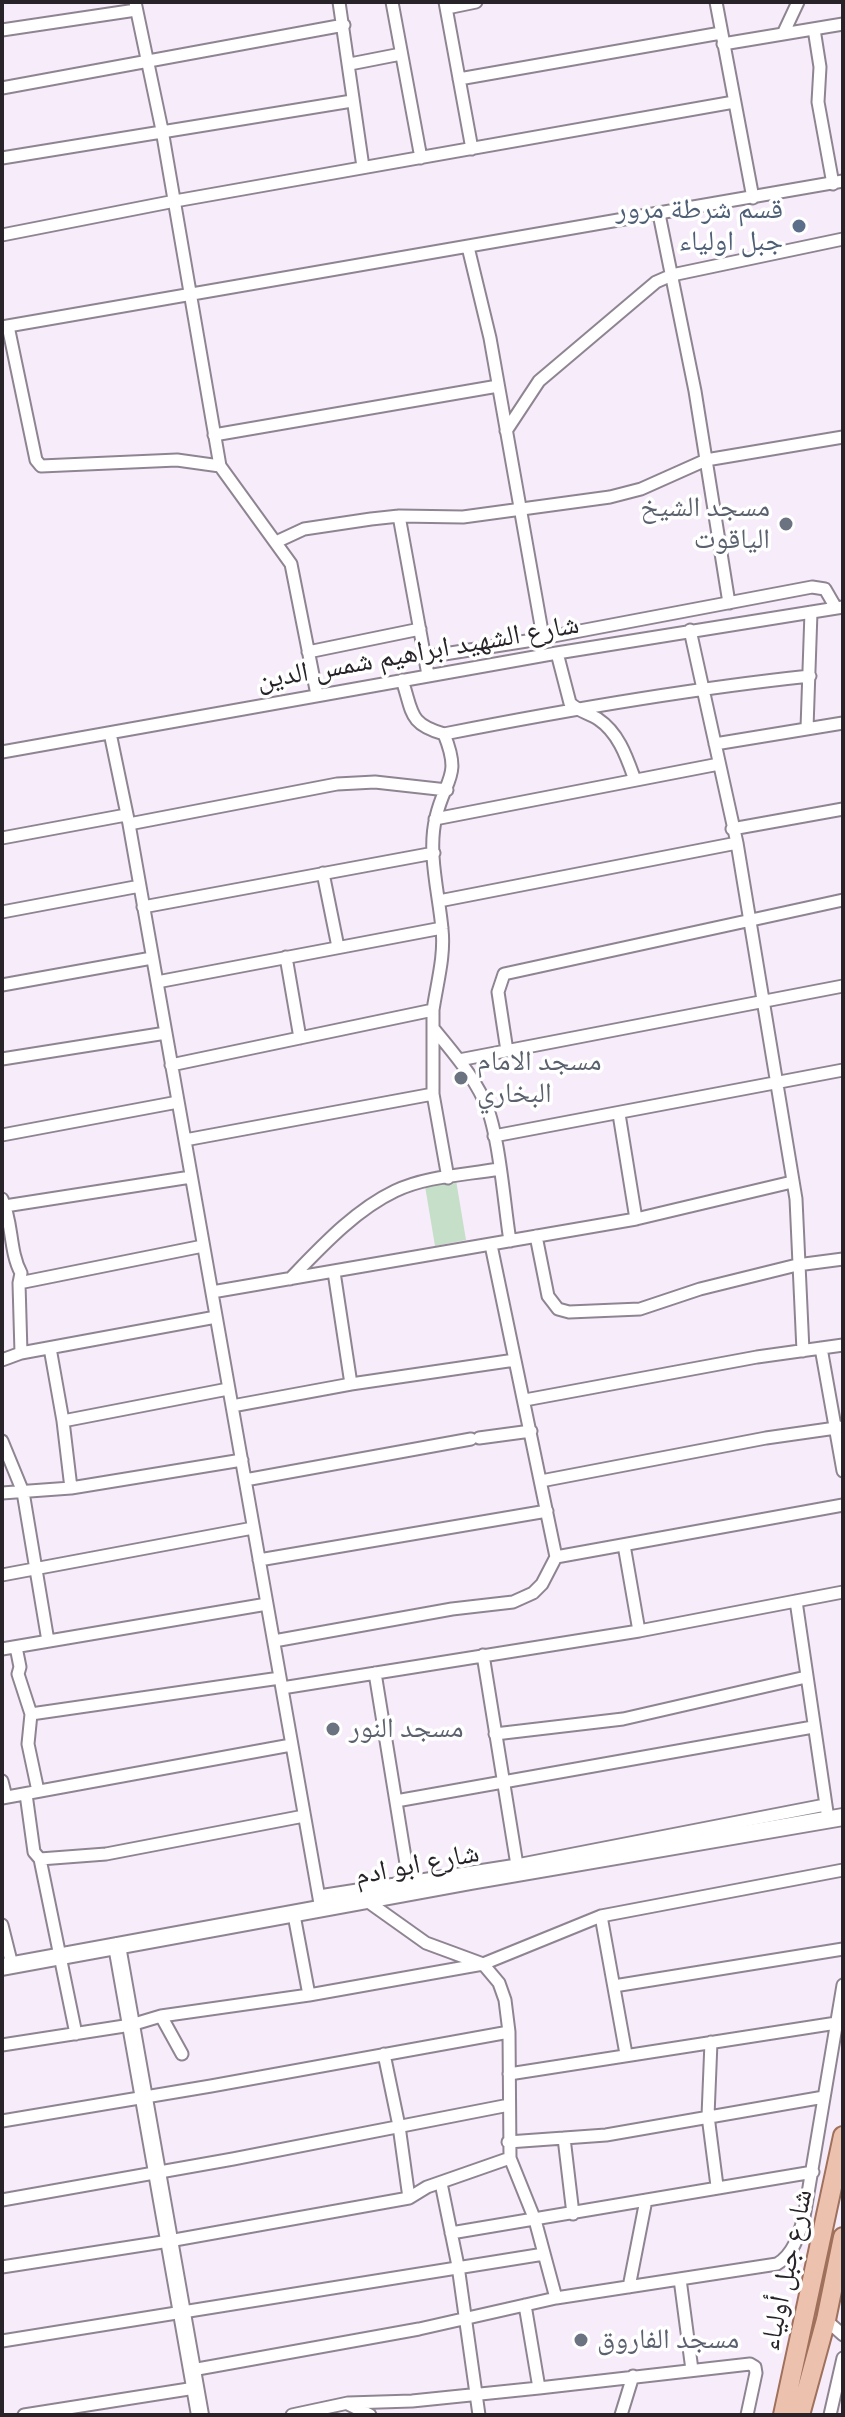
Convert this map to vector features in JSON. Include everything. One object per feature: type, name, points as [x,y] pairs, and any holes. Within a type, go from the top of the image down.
[{"type":"main road","name":"شارع جبل أولياء","points":[[783,2415],[843,2136]]},
{"type":"main road","name":"شارع جبل أولياء","points":[[800,2415],[826,2320],[843,2237]]},
{"type":"street","points":[[339,2],[363,167]]},
{"type":"street","points":[[392,2],[421,158]]},
{"type":"street","points":[[472,149],[446,5],[476,2]]},
{"type":"street","points":[[716,2],[753,198]]},
{"type":"street","points":[[783,34],[798,2]]},
{"type":"street","points":[[2,30],[135,6],[162,130],[220,466],[291,564],[317,695]]},
{"type":"street","points":[[459,79],[722,38],[783,34],[843,24]]},
{"type":"street","points":[[2,88],[344,25]]},
{"type":"street","points":[[220,466],[177,460],[41,466],[36,460],[5,327],[838,182],[818,102],[820,67],[814,29]]},
{"type":"street","points":[[350,64],[401,54]]},
{"type":"street","points":[[2,158],[352,101]]},
{"type":"street","points":[[2,235],[175,201],[734,102]]},
{"type":"street","points":[[659,214],[695,391],[729,603]]},
{"type":"street","points":[[506,431],[539,381],[656,282],[672,275],[843,239]]},
{"type":"street","points":[[468,247],[490,338],[543,637]]},
{"type":"street","points":[[214,435],[498,386]]},
{"type":"street","points":[[276,542],[304,529],[399,516],[452,518],[627,494],[706,460],[843,437]]},
{"type":"street","points":[[399,516],[428,675]]},
{"type":"street","points":[[425,657],[821,586],[840,607]]},
{"type":"street","name":"شارع الشهيد ابراهيم شمس الدين","points":[[2,752],[428,675],[840,607]]},
{"type":"street","points":[[807,728],[811,612]]},
{"type":"street","points":[[588,628],[590,647]]},
{"type":"street","points":[[308,652],[420,629]]},
{"type":"street","points":[[690,630],[737,843],[796,1199],[803,1351]]},
{"type":"street","points":[[557,653],[567,698],[575,708],[610,729],[627,757],[635,780]]},
{"type":"street","points":[[402,680],[415,720],[421,727],[444,734],[703,687],[810,676]]},
{"type":"street","points":[[715,744],[843,723]]},
{"type":"street","points":[[110,733],[128,819],[320,1903],[409,1882],[832,1814],[813,1727],[796,1601]]},
{"type":"street","points":[[444,734],[453,765],[452,778],[435,819],[434,853],[442,928],[441,968],[433,1010],[433,1094],[448,1178]]},
{"type":"street","points":[[435,819],[719,764]]},
{"type":"street","points":[[2,838],[337,784],[375,782],[447,790]]},
{"type":"street","points":[[732,829],[843,809]]},
{"type":"street","points":[[439,901],[737,843]]},
{"type":"street","points":[[143,907],[434,853]]},
{"type":"street","points":[[323,873],[338,947]]},
{"type":"street","points":[[2,912],[140,886]]},
{"type":"street","points":[[507,1051],[498,992],[504,974],[843,900]]},
{"type":"street","points":[[157,982],[442,928]]},
{"type":"street","points":[[286,957],[300,1038]]},
{"type":"street","points":[[2,985],[152,958]]},
{"type":"street","points":[[459,1060],[843,986]]},
{"type":"street","points":[[171,1065],[433,1010]]},
{"type":"street","points":[[433,1028],[459,1060],[485,1102],[494,1136],[510,1241]]},
{"type":"street","points":[[2,1059],[166,1033]]},
{"type":"street","points":[[494,1136],[843,1070]]},
{"type":"street","points":[[185,1140],[433,1094]]},
{"type":"street","points":[[2,1135],[178,1102]]},
{"type":"street","points":[[619,1114],[636,1219]]},
{"type":"street","points":[[290,1279],[322,1246],[381,1199],[413,1184],[499,1169]]},
{"type":"street","points":[[21,1353],[21,1273],[16,1263],[4,1202],[191,1177]]},
{"type":"street","points":[[212,1292],[636,1219],[792,1182]]},
{"type":"street","points":[[536,1236],[548,1296],[558,1309],[569,1312],[640,1309],[700,1289],[797,1265],[843,1259]]},
{"type":"street","points":[[274,1641],[452,1609],[513,1602],[533,1593],[542,1584],[556,1557],[491,1245]]},
{"type":"street","points":[[19,1283],[203,1246]]},
{"type":"street","points":[[334,1272],[351,1384]]},
{"type":"street","points":[[2,1360],[21,1353],[216,1317]]},
{"type":"street","points":[[525,1400],[843,1345]]},
{"type":"street","points":[[50,1348],[71,1488]]},
{"type":"street","points":[[821,1348],[838,1427],[843,1471]]},
{"type":"street","points":[[232,1406],[351,1384],[515,1360]]},
{"type":"street","points":[[63,1421],[228,1389]]},
{"type":"street","points":[[541,1481],[838,1427]]},
{"type":"street","points":[[245,1480],[475,1438],[531,1431]]},
{"type":"street","points":[[2,1441],[23,1492],[48,1641]]},
{"type":"street","points":[[2,1493],[71,1488],[242,1460]]},
{"type":"street","points":[[556,1557],[843,1505]]},
{"type":"street","points":[[259,1560],[547,1511]]},
{"type":"street","points":[[2,1575],[253,1528]]},
{"type":"street","points":[[624,1545],[639,1631]]},
{"type":"street","points":[[31,1714],[375,1673],[639,1631],[843,1592]]},
{"type":"street","points":[[2,1649],[267,1604]]},
{"type":"street","points":[[16,1647],[20,1667],[18,1674],[31,1714],[28,1744],[34,1852],[40,1859],[76,2034]]},
{"type":"street","points":[[483,1655],[517,1865]]},
{"type":"street","points":[[375,1673],[409,1882]]},
{"type":"street","points":[[495,1734],[623,1719],[806,1677]]},
{"type":"street","points":[[396,1801],[813,1727]]},
{"type":"street","points":[[2,1781],[4,1798],[291,1745]]},
{"type":"street","name":"شارع ابو ادم","points":[[7,1966],[294,1915],[320,1903],[367,1901],[832,1814]]},
{"type":"street","points":[[40,1859],[106,1854],[304,1816]]},
{"type":"street","points":[[2,2045],[483,1964],[601,1916],[843,1870]]},
{"type":"street","points":[[367,1901],[426,1943],[483,1964],[499,1983],[505,2000],[509,2032],[510,2158],[535,2220],[556,2298]]},
{"type":"street","points":[[294,1915],[309,1995]]},
{"type":"street","points":[[601,1916],[626,2054]]},
{"type":"street","points":[[2,1925],[7,1966]]},
{"type":"street","points":[[117,1946],[200,2415]]},
{"type":"street","points":[[614,1986],[843,1949]]},
{"type":"street","points":[[192,2370],[419,2329],[556,2298],[777,2264],[785,2259],[798,2236],[840,2022],[843,1985]]},
{"type":"street","points":[[161,2016],[182,2054]]},
{"type":"street","points":[[509,2074],[840,2022]]},
{"type":"street","points":[[2,2121],[509,2032]]},
{"type":"street","points":[[711,2042],[708,2116],[717,2186]]},
{"type":"street","points":[[384,2054],[399,2126],[409,2198]]},
{"type":"street","points":[[508,2142],[606,2135],[824,2097]]},
{"type":"street","points":[[2,2200],[509,2105]]},
{"type":"street","points":[[564,2138],[573,2214]]},
{"type":"street","points":[[2,2267],[409,2198],[427,2187],[510,2158]]},
{"type":"street","points":[[451,2233],[813,2172]]},
{"type":"street","points":[[441,2183],[458,2266],[479,2415]]},
{"type":"street","points":[[629,2287],[646,2200]]},
{"type":"street","points":[[2,2341],[544,2254]]},
{"type":"street","points":[[680,2279],[692,2370]]},
{"type":"street","points":[[525,2305],[539,2388]]},
{"type":"street","points":[[826,2320],[843,2335]]},
{"type":"street","points":[[830,2415],[843,2358]]},
{"type":"street","points":[[292,2415],[348,2403],[412,2401],[750,2364],[755,2367],[747,2415]]},
{"type":"street","points":[[621,2415],[633,2376]]},
{"type":"street","points":[[24,2415],[195,2388]]},
{"type":"street","points":[[348,2403],[370,2415]]},
{"type":"green space","points":[[456,1180],[466,1240],[435,1246],[425,1186]]},
{"type":"place","name":"قسم شرطة مرور جبل اولياء","points":[[799,226]]},
{"type":"place","name":"مسجد الشيخ الياقوت","points":[[786,524]]},
{"type":"place","name":"مسجد الامام البخاري","points":[[461,1078]]},
{"type":"place","name":"مسجد النور","points":[[333,1729]]},
{"type":"place","name":"مسجد الفاروق","points":[[581,2340]]}]
